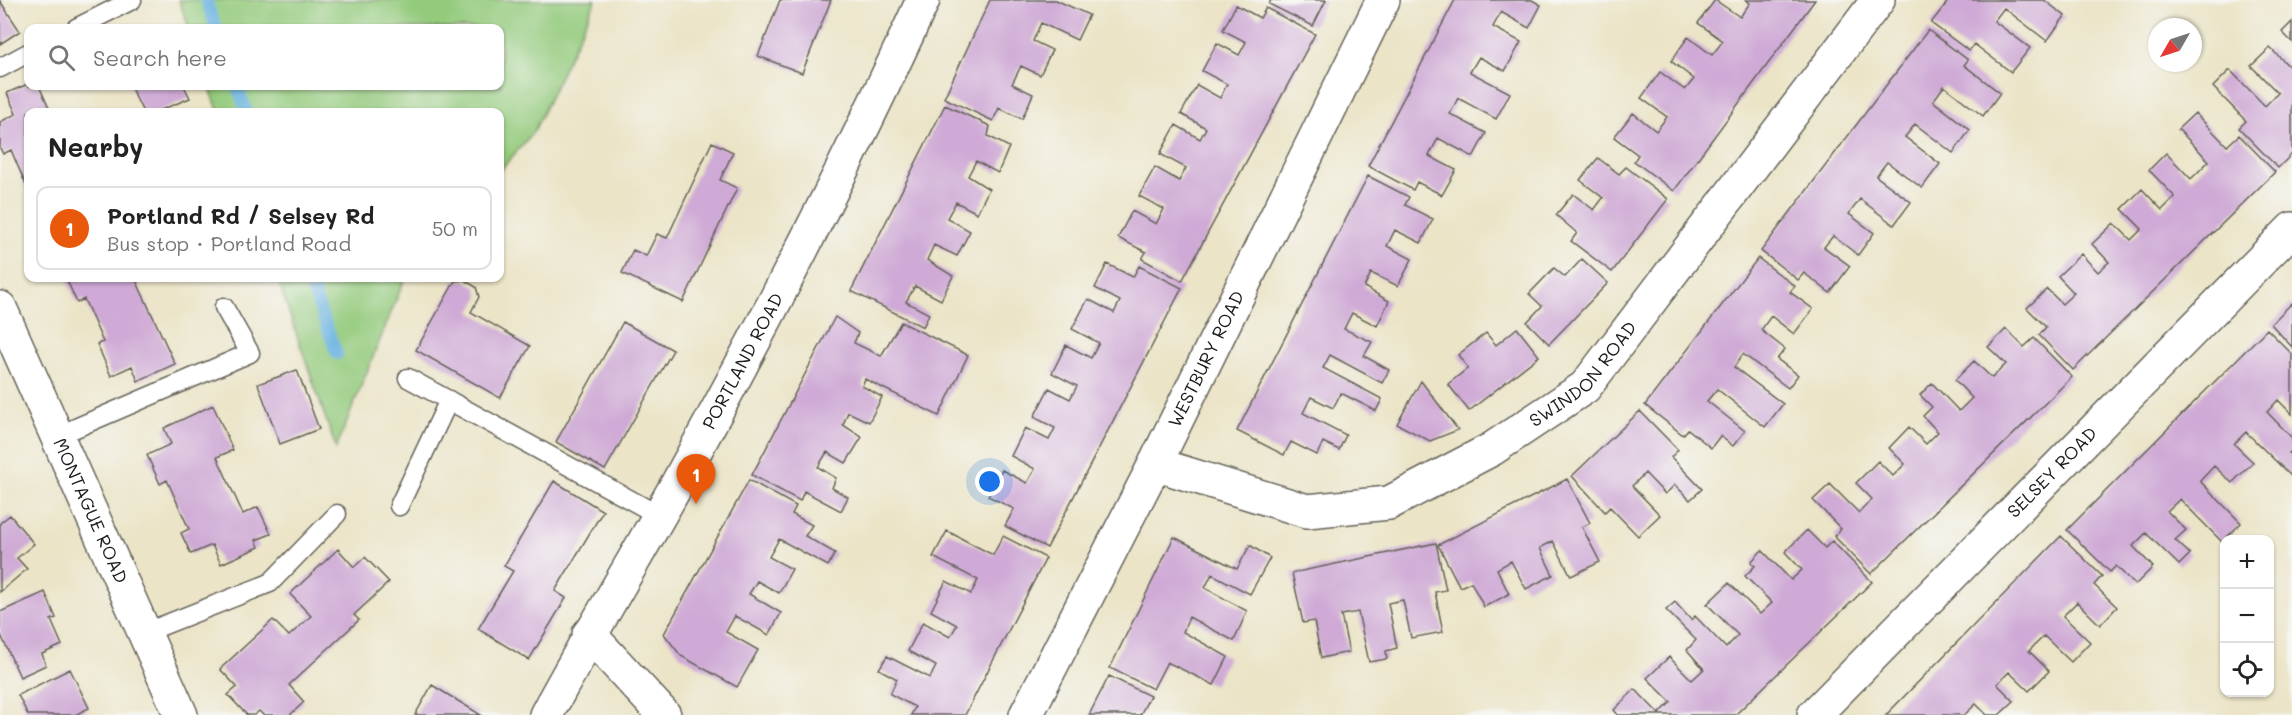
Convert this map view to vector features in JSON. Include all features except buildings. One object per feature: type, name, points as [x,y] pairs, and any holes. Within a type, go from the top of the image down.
[{"type":"street","name":"PORTLAND ROAD","points":[[546,715],[748,353],[885,84],[923,0]]},
{"type":"street","name":"WESTBURY ROAD","points":[[1026,715],[1155,464],[1383,0]]},
{"type":"street","name":"SWINDON ROAD","points":[[1155,464],[1306,511],[1389,503],[1492,449],[1585,387],[1878,0]]},
{"type":"street","name":"SELSEY ROAD","points":[[1814,715],[2292,229]]},
{"type":"street","name":"MONTAGUE ROAD","points":[[2,317],[181,715]]},
{"type":"street","points":[[590,634],[664,715]]},
{"type":"lane","points":[[84,24],[132,0]]},
{"type":"lane","points":[[0,68],[24,55]]},
{"type":"lane","points":[[57,436],[250,353],[224,307]]},
{"type":"lane","points":[[408,378],[658,515]]},
{"type":"lane","points":[[399,506],[449,400]]},
{"type":"lane","points":[[144,633],[270,583],[338,514]]},
{"type":"green space","points":[[179,0],[596,0],[534,131],[504,166],[504,108],[217,108],[211,90],[504,90],[504,24],[188,24]]},
{"type":"green space","points":[[278,282],[403,282],[336,448]]},
{"type":"waterway","points":[[206,0],[215,24]]},
{"type":"waterway","points":[[239,90],[245,108]]},
{"type":"waterway","points":[[310,282],[337,354]]},
{"type":"place","name":"Portland Rd / Selsey Rd","points":[[696,504]]}]
